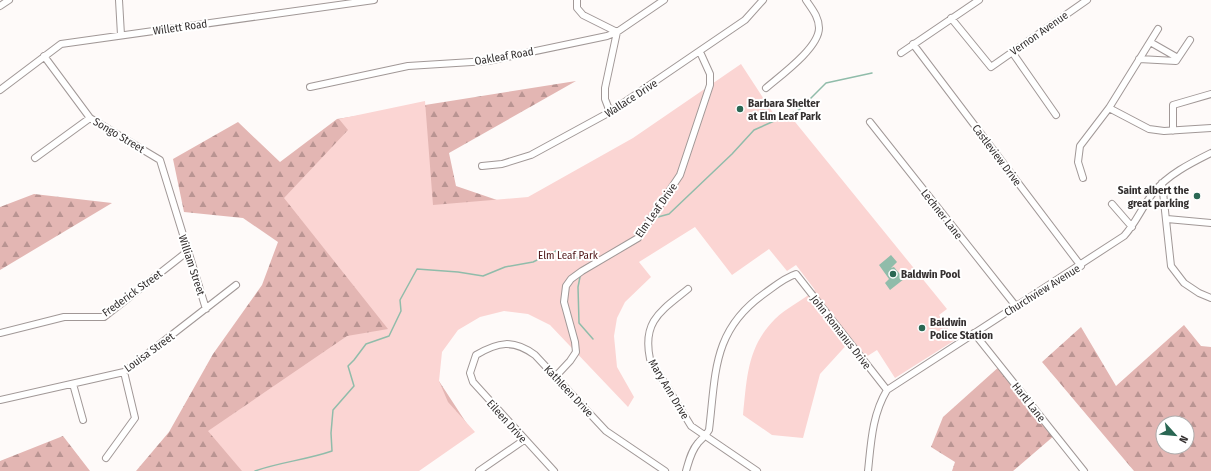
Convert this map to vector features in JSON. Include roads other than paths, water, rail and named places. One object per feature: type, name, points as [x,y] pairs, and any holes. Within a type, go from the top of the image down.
[{"type":"street","points":[[0,6],[9,0]]},
{"type":"street","points":[[119,0],[121,35]]},
{"type":"street","name":"Willett Road","points":[[0,90],[61,44],[370,0]]},
{"type":"street","points":[[576,0],[577,8],[583,15],[617,32],[605,88],[605,99],[610,112]]},
{"type":"street","name":"Oakleaf Road","points":[[310,87],[408,66],[488,61],[607,36],[617,32],[664,0]]},
{"type":"street","name":"Wallace Drive","points":[[482,166],[502,164],[531,156],[610,112],[746,20],[762,0]]},
{"type":"street","points":[[766,88],[794,64],[818,36],[818,17],[806,0]]},
{"type":"street","points":[[900,53],[979,0]]},
{"type":"street","name":"Vernon Avenue","points":[[951,18],[991,66],[1087,0]]},
{"type":"street","points":[[1083,178],[1078,162],[1080,146],[1109,108],[1158,29]]},
{"type":"street","points":[[1139,60],[1176,61],[1190,40]]},
{"type":"street","points":[[1150,42],[1178,58]]},
{"type":"street","name":"Castleview Drive","points":[[913,44],[1081,266]]},
{"type":"street","name":"Elm Leaf Drive","points":[[556,376],[576,352],[564,302],[566,286],[571,279],[582,271],[638,238],[680,175],[710,85],[710,74],[700,52]]},
{"type":"street","points":[[1012,52],[1056,115]]},
{"type":"street","name":"Songo Street","points":[[44,56],[90,118],[160,160],[178,220]]},
{"type":"street","points":[[1173,131],[1173,105],[1211,94]]},
{"type":"street","points":[[1109,108],[1149,129],[1173,131],[1211,128]]},
{"type":"street","points":[[35,158],[90,118]]},
{"type":"street","name":"Lechner Lane","points":[[870,122],[1015,306]]},
{"type":"street","name":"Churchview Avenue","points":[[868,471],[874,417],[879,402],[887,390],[1015,306],[1081,266],[1124,236],[1132,227],[1153,193],[1162,183],[1182,169],[1211,153]]},
{"type":"street","points":[[1162,183],[1171,266],[1184,283],[1199,293],[1211,298]]},
{"type":"street","points":[[1112,204],[1132,227]]},
{"type":"street","points":[[1167,219],[1211,223]]},
{"type":"street","name":"William Street","points":[[178,220],[206,309]]},
{"type":"street","name":"Frederick Street","points":[[0,333],[64,317],[104,317],[188,251]]},
{"type":"street","name":"John Romanus Drive","points":[[706,436],[709,430],[716,372],[725,336],[740,314],[753,302],[787,277],[796,274],[887,390]]},
{"type":"street","name":"Louisa Street","points":[[0,400],[124,372],[236,285]]},
{"type":"street","name":"Mary Ann Drive","points":[[688,289],[660,313],[652,323],[647,333],[647,348],[654,369],[691,426],[757,471]]},
{"type":"street","name":"Hartl Lane","points":[[974,333],[1084,471]]},
{"type":"street","name":"Kathleen Drive","points":[[471,366],[476,355],[495,344],[517,345],[536,355],[606,432],[665,471]]},
{"type":"street","name":"Eileen Drive","points":[[471,366],[470,373],[473,382],[524,440],[554,471]]},
{"type":"street","points":[[106,458],[135,418],[124,372]]},
{"type":"street","points":[[73,384],[83,420]]},
{"type":"street","points":[[686,471],[689,458],[698,442],[706,436]]},
{"type":"street","points":[[479,471],[524,440]]},
{"type":"waterway","points":[[658,217],[669,214],[732,154],[754,130],[799,110],[826,83],[872,73]]},
{"type":"waterway","points":[[255,471],[332,451],[331,433],[333,410],[354,386],[348,366],[366,344],[389,336],[401,311],[400,300],[417,269],[458,272],[483,276],[505,267],[533,262],[556,251],[581,259]]},
{"type":"waterway","points":[[580,277],[578,287],[579,323],[593,339]]},
{"type":"place","name":"Barbara Shelter at Elm Leaf Park","points":[[740,109]]},
{"type":"place","name":"Saint albert the great parking","points":[[1197,196]]},
{"type":"place","name":"Baldwin Pool","points":[[893,274]]},
{"type":"place","name":"Baldwin Police Station","points":[[922,328]]},
{"type":"park label","name":"Elm Leaf Park","points":[[568,255]]}]
